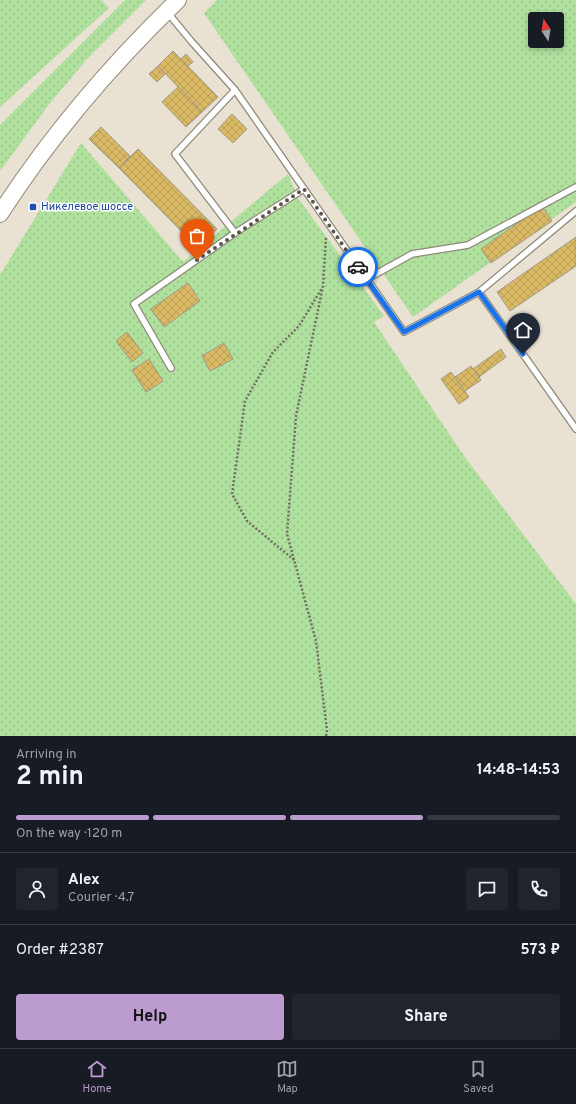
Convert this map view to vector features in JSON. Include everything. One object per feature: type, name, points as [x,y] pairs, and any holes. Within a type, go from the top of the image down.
[{"type":"main road","points":[[0,214],[36,160],[77,109],[172,6]]},
{"type":"lane","points":[[172,6],[191,41],[235,90],[404,332],[479,292],[576,211]]},
{"type":"lane","points":[[235,90],[175,154],[235,233]]},
{"type":"lane","points":[[367,279],[412,254],[468,245],[576,187]]},
{"type":"lane","points":[[171,368],[134,304],[235,233],[304,189]]},
{"type":"lane","points":[[479,292],[576,429]]},
{"type":"path","points":[[326,736],[327,730],[316,641],[287,534],[296,416],[323,286],[328,223]]},
{"type":"path","points":[[294,560],[247,521],[232,494],[245,401],[273,352],[299,326],[323,286]]},
{"type":"green space","points":[[0,0],[101,0],[109,8],[0,107]]},
{"type":"green space","points":[[125,0],[146,0],[86,60],[47,107],[0,171],[0,125]]},
{"type":"green space","points":[[217,0],[576,0],[576,202],[413,317],[204,13]]},
{"type":"green space","points":[[81,143],[183,262],[288,174],[298,198],[384,316],[374,322],[464,456],[576,604],[576,736],[0,736],[0,275]]},
{"type":"building","points":[[173,51],[218,97],[202,112],[158,66]]},
{"type":"building","points":[[186,54],[193,62],[188,66],[181,59]]},
{"type":"building","points":[[158,66],[165,74],[157,82],[149,74]]},
{"type":"building","points":[[178,87],[202,112],[186,127],[162,102]]},
{"type":"building","points":[[232,114],[247,129],[233,143],[218,129]]},
{"type":"building","points":[[101,127],[130,156],[119,168],[89,139]]},
{"type":"building","points":[[138,149],[217,229],[198,248],[119,168]]},
{"type":"building","points":[[542,206],[552,221],[491,263],[481,249]]},
{"type":"building","points":[[576,237],[576,266],[510,311],[497,292]]},
{"type":"building","points":[[188,283],[200,301],[164,327],[151,309]]},
{"type":"building","points":[[127,332],[143,353],[132,362],[116,341]]},
{"type":"building","points":[[224,343],[233,359],[210,371],[202,356]]},
{"type":"building","points":[[501,349],[506,357],[479,377],[473,369]]},
{"type":"building","points":[[149,359],[163,381],[146,392],[132,370]]},
{"type":"building","points":[[471,366],[481,380],[465,391],[455,377]]},
{"type":"building","points":[[451,372],[469,397],[459,404],[441,379]]},
{"type":"way so far","points":[[197,260],[235,233],[304,189],[358,267]]},
{"type":"place","name":"Никелевое шоссе","points":[[33,207]]},
{"type":"route","points":[[358,267],[404,332],[479,292],[523,354]]}]
